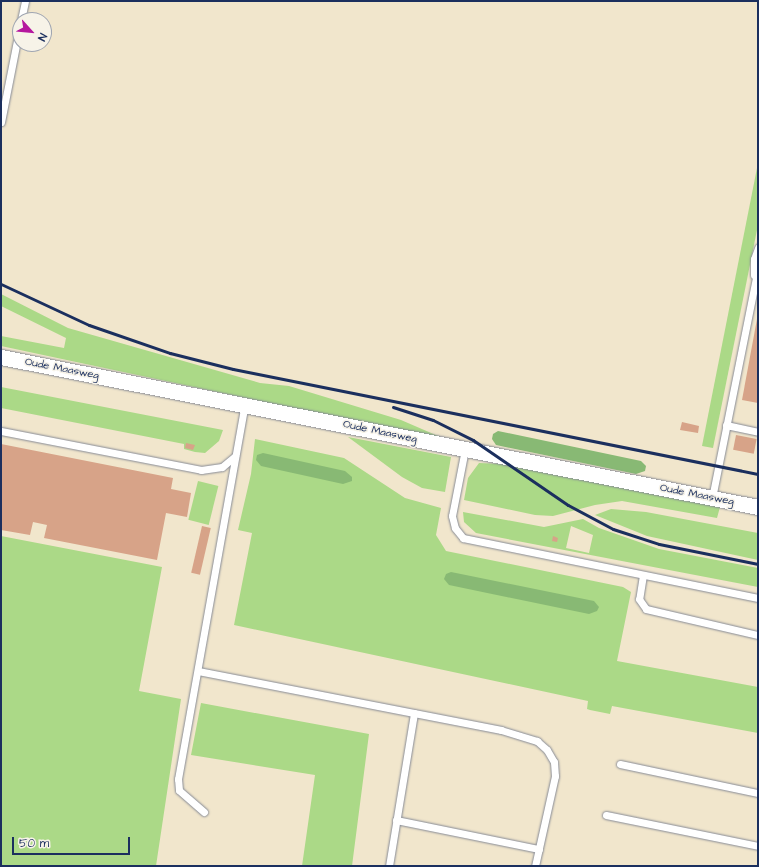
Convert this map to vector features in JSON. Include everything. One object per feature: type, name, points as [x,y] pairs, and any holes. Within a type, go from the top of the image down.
[{"type":"street","name":"Oude Maasweg","points":[[1,357],[245,404],[758,507]]},
{"type":"lane","points":[[23,12],[25,1]]},
{"type":"lane","points":[[1,122],[15,52]]},
{"type":"lane","points":[[754,284],[754,259],[758,248]]},
{"type":"lane","points":[[712,498],[758,268]]},
{"type":"lane","points":[[204,812],[179,790],[178,779],[245,404]]},
{"type":"lane","points":[[726,426],[758,432]]},
{"type":"lane","points":[[1,431],[201,470],[222,467],[236,454]]},
{"type":"lane","points":[[465,449],[452,516],[455,528],[463,538],[758,598]]},
{"type":"lane","points":[[643,575],[639,599],[646,609],[758,635]]},
{"type":"lane","points":[[198,671],[521,735],[537,741],[547,750],[554,762],[555,776],[535,866]]},
{"type":"lane","points":[[389,866],[414,713]]},
{"type":"lane","points":[[620,764],[758,793]]},
{"type":"lane","points":[[606,815],[758,846]]},
{"type":"lane","points":[[396,820],[539,849]]},
{"type":"green space","points":[[758,163],[758,225],[713,448],[702,446]]},
{"type":"green space","points":[[1,294],[68,328],[260,383],[289,386],[401,420],[452,442],[1,346],[1,336],[64,348],[66,338],[1,306]]},
{"type":"green space","points":[[1,387],[223,430],[219,441],[205,453],[195,452],[184,449],[184,444],[1,408]]},
{"type":"green space","points":[[498,431],[641,461],[646,466],[645,471],[636,474],[496,445],[492,439],[493,434]]},
{"type":"green space","points":[[348,437],[451,457],[445,492],[422,488],[402,477]]},
{"type":"green space","points":[[255,439],[344,458],[405,498],[441,508],[436,535],[446,551],[623,587],[631,592],[617,661],[758,687],[758,733],[612,706],[610,714],[590,710],[587,709],[588,701],[234,625],[252,533],[238,530],[251,474]]},
{"type":"green space","points":[[263,453],[345,471],[352,477],[352,481],[343,484],[261,466],[256,460],[257,455]]},
{"type":"green space","points":[[479,463],[503,464],[720,507],[717,518],[622,501],[595,505],[553,516],[535,515],[464,500],[468,478]]},
{"type":"green space","points":[[198,481],[218,486],[209,525],[188,520]]},
{"type":"green space","points":[[611,509],[646,512],[758,533],[758,560],[647,536],[595,515]]},
{"type":"green space","points":[[463,512],[544,527],[583,519],[599,528],[659,549],[758,568],[758,587],[476,533],[464,522]],"holes":[[[571,526],[593,535],[589,553],[566,548]]]},
{"type":"green space","points":[[1,536],[162,567],[139,691],[181,699],[156,866],[1,866]]},
{"type":"green space","points":[[451,572],[594,601],[599,607],[597,611],[589,614],[449,585],[444,579],[446,574]]},
{"type":"green space","points":[[201,703],[369,734],[352,866],[302,866],[315,775],[191,755]]},
{"type":"building","points":[[757,319],[758,320],[758,403],[742,400]]},
{"type":"building","points":[[682,422],[699,426],[698,433],[680,430]]},
{"type":"building","points":[[736,435],[757,439],[754,454],[733,450]]},
{"type":"building","points":[[186,443],[195,445],[193,450],[185,448]]},
{"type":"building","points":[[1,444],[173,478],[171,489],[191,493],[187,517],[166,513],[157,560],[44,538],[47,525],[33,522],[30,535],[1,530]]},
{"type":"building","points":[[202,526],[211,528],[200,575],[191,573]]},
{"type":"building","points":[[553,536],[558,538],[557,542],[552,541]]},
{"type":"railway","points":[[1,284],[89,325],[170,353],[233,369],[758,474]]},
{"type":"railway","points":[[393,407],[433,420],[473,440],[568,505],[613,529],[659,544],[758,564]]}]
